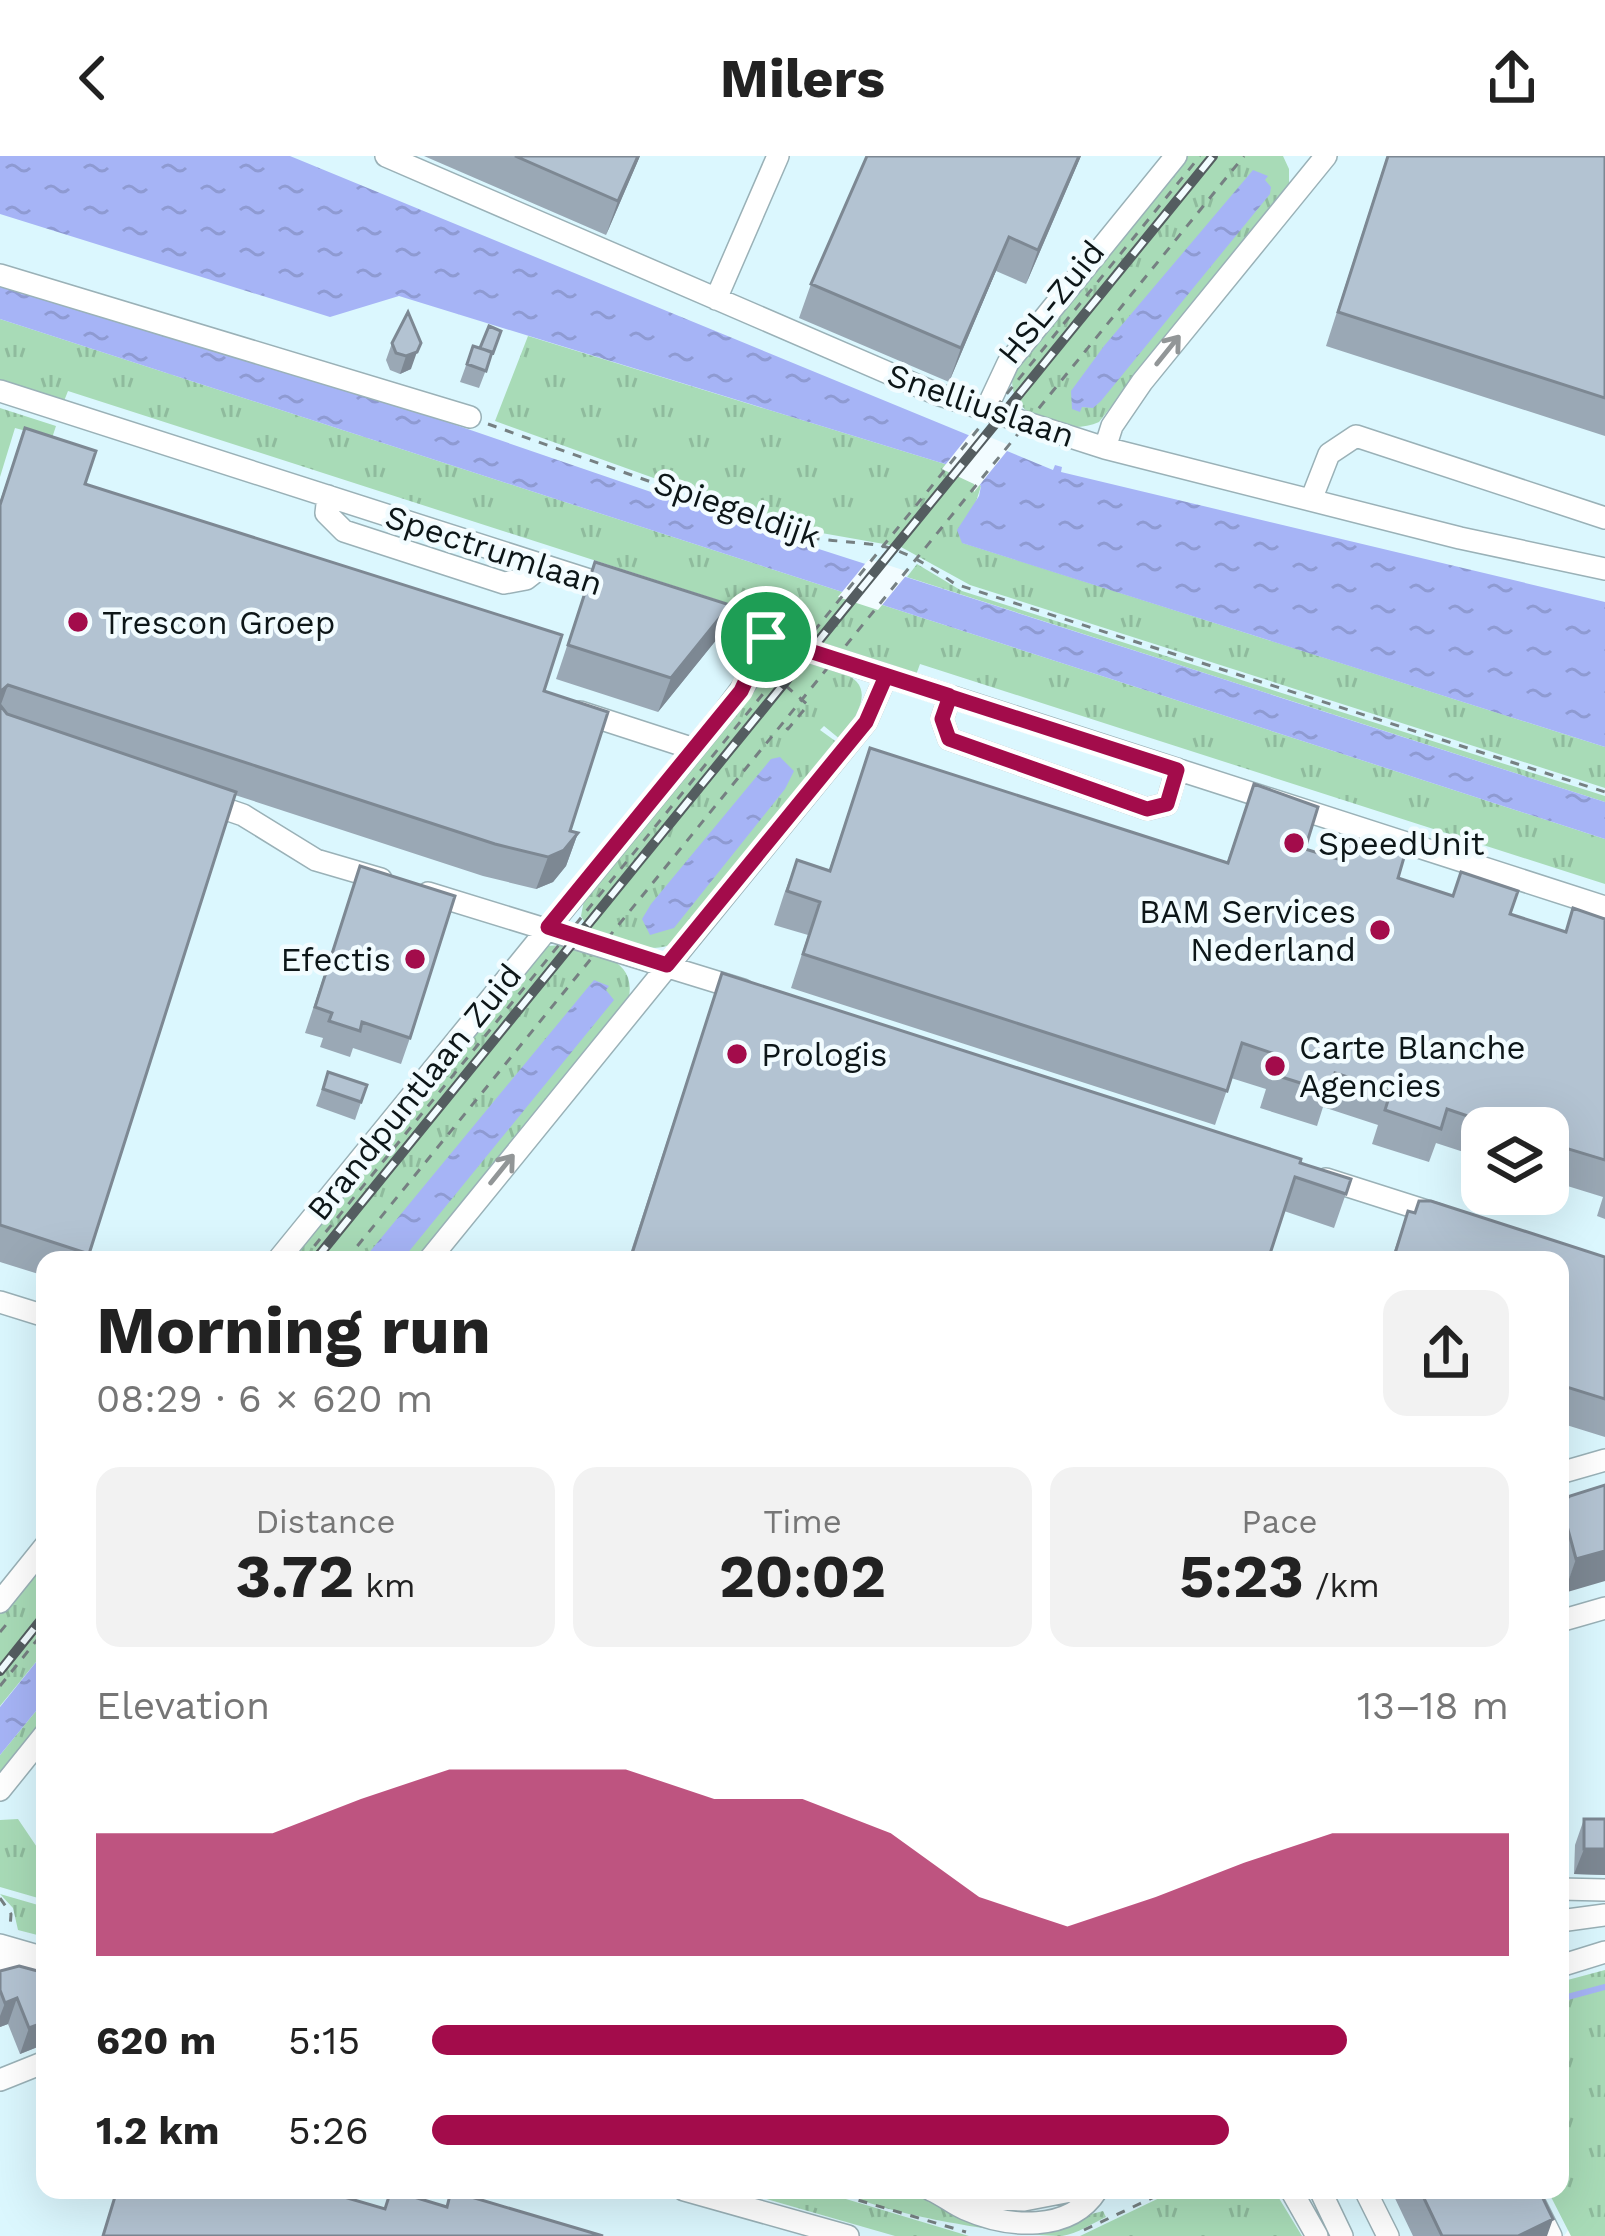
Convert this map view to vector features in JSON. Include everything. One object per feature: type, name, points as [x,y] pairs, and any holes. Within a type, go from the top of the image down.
[{"type":"street","name":"Snelliuslaan","points":[[386,156],[907,382],[986,410],[1105,448],[1605,569]]},
{"type":"street","points":[[716,299],[778,156]]},
{"type":"street","points":[[986,410],[1008,362],[1176,156]]},
{"type":"street","points":[[1105,448],[1116,418],[1142,382],[1323,157]]},
{"type":"street","points":[[0,275],[470,417]]},
{"type":"street","name":"Spectrumlaan","points":[[0,391],[632,594]]},
{"type":"street","points":[[1311,500],[1329,454],[1355,436],[1605,518]]},
{"type":"street","points":[[677,608],[1605,908]]},
{"type":"street","name":"Brandpuntlaan Zuid","points":[[285,1251],[694,749],[748,680],[766,637]]},
{"type":"street","points":[[436,1251],[667,965],[852,756],[886,676]]},
{"type":"street","points":[[950,696],[942,719],[949,739],[1147,809],[1167,804],[1177,770]]},
{"type":"street","points":[[573,710],[694,749]]},
{"type":"street","points":[[176,793],[243,815],[316,860],[757,994]]},
{"type":"street","points":[[1315,1175],[1471,1226]]},
{"type":"street","points":[[0,1302],[36,1313]]},
{"type":"street","points":[[1569,1470],[1605,1460]]},
{"type":"street","points":[[0,1602],[36,1557]]},
{"type":"street","points":[[1569,1618],[1605,1608]]},
{"type":"street","points":[[0,1790],[36,1746]]},
{"type":"street","points":[[1569,1889],[1605,1890]]},
{"type":"street","points":[[1569,1920],[1605,1915]]},
{"type":"street","points":[[5,1938],[36,1954]]},
{"type":"street","points":[[1569,1963],[1605,1952]]},
{"type":"street","points":[[0,1963],[36,1973]]},
{"type":"street","points":[[0,2080],[36,2066]]},
{"type":"street","points":[[716,2199],[848,2236]]},
{"type":"street","points":[[950,2199],[976,2212],[1047,2223],[1069,2217],[1091,2199]]},
{"type":"street","points":[[1296,2199],[1317,2236]]},
{"type":"street","points":[[1324,2199],[1342,2236]]},
{"type":"street","points":[[1370,2199],[1388,2236]]},
{"type":"street","points":[[1532,2199],[1551,2236]]},
{"type":"path","name":"HSL-Zuid","points":[[310,1251],[1200,156]]},
{"type":"path","name":"HSL-Zuid","points":[[353,1251],[1244,156]]},
{"type":"path","name":"Spiegeldijk","points":[[470,417],[803,536],[899,552],[955,584],[1605,792]]},
{"type":"path","points":[[767,671],[808,705],[788,729],[782,724]]},
{"type":"path","points":[[0,1686],[36,1641]]},
{"type":"path","points":[[0,1898],[11,1914],[5,1938]]},
{"type":"path","points":[[854,2199],[968,2233]]},
{"type":"path","points":[[1071,2236],[1150,2199]]},
{"type":"shaded area","points":[[0,156],[1605,156],[1605,2177],[1564,2236],[0,2236]]},
{"type":"green space","points":[[1186,156],[1283,156],[1289,184],[1099,422],[1069,427],[1038,418],[1016,399],[1014,369]]},
{"type":"green space","points":[[0,319],[1605,839],[1605,884],[920,664],[916,675],[724,614],[727,603],[68,391],[64,401],[0,380]]},
{"type":"green space","points":[[528,336],[958,468],[981,486],[963,543],[1605,747],[1605,788],[970,585],[901,547],[793,528],[495,421]]},
{"type":"green space","points":[[0,408],[56,426],[52,438],[15,428],[0,477]]},
{"type":"green space","points":[[917,564],[962,591],[1605,796],[1605,802],[907,577]]},
{"type":"green space","points":[[796,658],[834,669],[857,682],[861,703],[841,740],[824,726],[820,730],[838,743],[676,942],[644,947],[588,928],[581,916],[584,900],[759,679],[766,684],[774,674],[768,668],[780,659]]},
{"type":"green space","points":[[564,945],[610,959],[626,973],[629,997],[425,1251],[293,1251],[546,946]]},
{"type":"green space","points":[[36,1569],[36,1662],[0,1706],[0,1613]]},
{"type":"green space","points":[[36,1711],[36,1735],[0,1779],[0,1755]]},
{"type":"green space","points":[[18,1819],[36,1846],[36,1897],[0,1887],[0,1820]]},
{"type":"green space","points":[[0,1894],[36,1904],[36,1935],[18,1930],[13,1908]]},
{"type":"green space","points":[[1605,1970],[1605,2236],[1571,2236],[1552,2199],[1569,2199],[1569,1980]]},
{"type":"green space","points":[[766,2199],[846,2199],[969,2236],[895,2236]]},
{"type":"green space","points":[[859,2199],[927,2199],[1042,2220],[1103,2211],[1106,2217],[1062,2236],[948,2222]]},
{"type":"green space","points":[[1157,2199],[1279,2199],[1302,2236],[1080,2236]]},
{"type":"water","points":[[0,156],[290,156],[1053,470],[1055,465],[1062,467],[1061,472],[1605,602],[1605,747],[962,543],[957,530],[981,486],[958,468],[399,296],[330,317],[0,214]]},
{"type":"water","points":[[1253,170],[1268,176],[1270,194],[1101,401],[1080,412],[1072,409],[1071,391],[1104,346]]},
{"type":"water","points":[[0,286],[374,397],[797,542],[1605,802],[1605,839],[0,319]]},
{"type":"water","points":[[780,757],[794,771],[785,789],[674,928],[650,935],[642,919],[651,904],[771,759]]},
{"type":"water","points":[[594,980],[609,986],[606,990],[614,1000],[409,1251],[370,1251]]},
{"type":"water","points":[[36,1662],[36,1711],[0,1755],[0,1707]]},
{"type":"pier","points":[[973,430],[1011,446],[974,492],[974,484],[942,469]]},
{"type":"pier","points":[[869,559],[909,572],[878,610],[838,597]]},
{"type":"building","points":[[515,156],[638,156],[618,201]]},
{"type":"building","points":[[867,156],[1079,156],[1038,250],[1009,237],[961,348],[811,284]]},
{"type":"building","points":[[1388,156],[1605,156],[1605,398],[1338,312]]},
{"type":"building","points":[[408,312],[421,343],[417,352],[406,356],[396,353],[392,343]]},
{"type":"building","points":[[489,326],[501,331],[493,353],[480,348]]},
{"type":"building","points":[[473,346],[492,352],[486,371],[467,364]]},
{"type":"building","points":[[25,428],[96,451],[85,484],[562,635],[544,691],[608,712],[570,831],[578,833],[564,850],[548,857],[495,844],[8,685],[0,692],[0,505]]},
{"type":"building","points":[[595,562],[730,605],[671,678],[568,645]]},
{"type":"building","points":[[0,705],[7,714],[236,792],[90,1251],[0,1225]]},
{"type":"building","points":[[870,748],[1228,863],[1254,784],[1318,807],[1305,849],[1341,860],[1349,836],[1405,854],[1398,878],[1453,896],[1461,872],[1518,891],[1510,914],[1566,932],[1573,908],[1605,919],[1605,1160],[1569,1149],[1569,1107],[1461,1107],[1461,1114],[1447,1109],[1441,1129],[1385,1110],[1391,1091],[1335,1073],[1329,1092],[1272,1074],[1278,1055],[1242,1043],[1227,1091],[803,954],[820,902],[787,891],[797,860],[830,871]]},
{"type":"building","points":[[360,866],[455,896],[410,1038],[362,1022],[360,1031],[329,1021],[332,1013],[315,1007]]},
{"type":"building","points":[[722,973],[1351,1179],[1346,1194],[1295,1177],[1271,1251],[633,1251]]},
{"type":"building","points":[[328,1072],[367,1085],[361,1102],[323,1089]]},
{"type":"building","points":[[1419,1201],[1431,1201],[1461,1211],[1461,1215],[1474,1215],[1605,1257],[1605,1399],[1569,1388],[1569,1251],[1396,1251],[1408,1211],[1415,1213]]},
{"type":"building","points":[[1605,1485],[1605,1551],[1576,1559],[1569,1533],[1570,1496]]},
{"type":"building","points":[[1584,1819],[1605,1819],[1605,1849],[1584,1849]]},
{"type":"building","points":[[19,1966],[36,1971],[36,2025],[29,2028],[17,1998],[5,2003],[0,1971]]},
{"type":"building","points":[[114,2199],[351,2199],[385,2209],[388,2199],[421,2199],[447,2207],[449,2199],[478,2199],[603,2236],[103,2236]]},
{"type":"building","points":[[1424,2199],[1543,2199],[1553,2219],[1518,2236],[1442,2236]]},
{"type":"waterway","points":[[1569,1997],[1605,1987]]},
{"type":"railway","points":[[322,1251],[1213,156]]},
{"type":"railway","points":[[0,1671],[36,1626]]},
{"type":"place","name":"Trescon Groep","points":[[78,622]]},
{"type":"place","name":"SpeedUnit","points":[[1294,843]]},
{"type":"place","name":"BAM Services Nederland","points":[[1380,930]]},
{"type":"place","name":"Efectis","points":[[415,959]]},
{"type":"place","name":"Prologis","points":[[737,1054]]},
{"type":"place","name":"Carte Blanche Agencies","points":[[1275,1066]]},
{"type":"route","points":[[766,637],[741,691],[548,927],[667,965],[866,722],[886,676],[950,696],[1177,770],[1167,804],[1147,809],[949,739],[942,719],[950,696],[766,637]]}]
